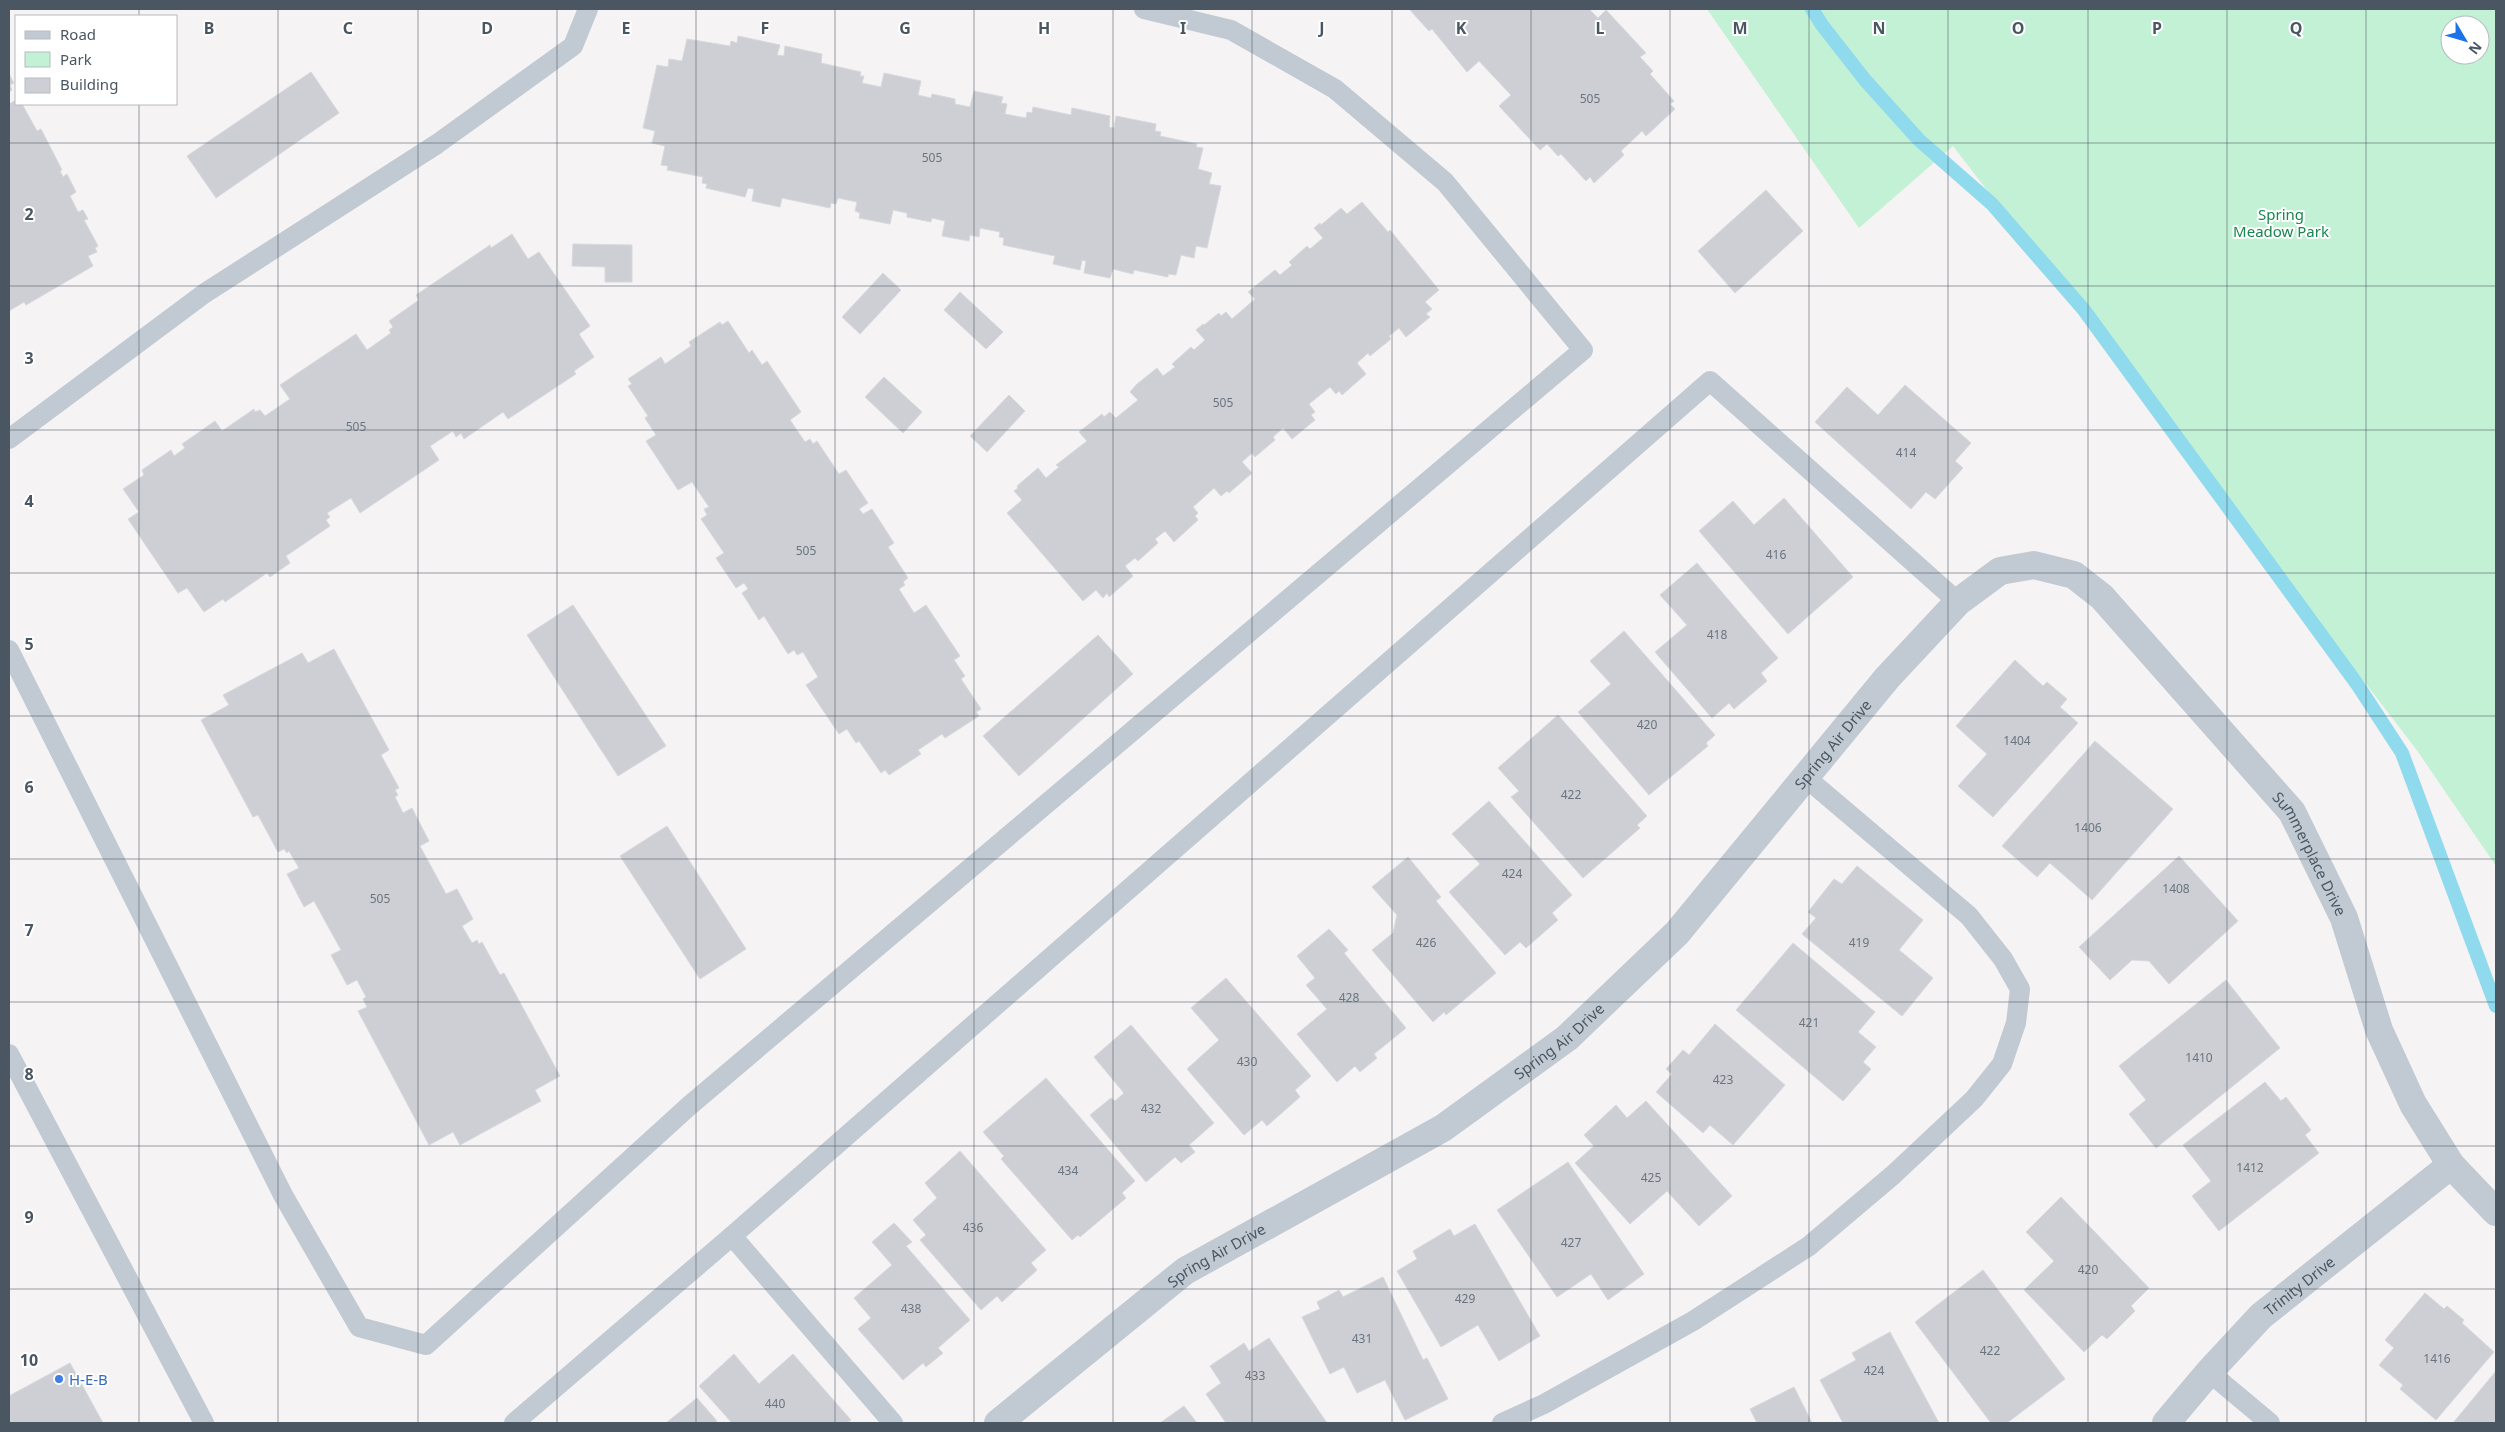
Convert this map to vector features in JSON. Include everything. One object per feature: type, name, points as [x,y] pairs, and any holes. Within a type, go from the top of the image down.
[{"type":"street","name":"Spring Air Drive","points":[[998,1423],[1185,1271],[1443,1128],[1567,1038],[1677,933],[1804,776],[1887,678],[1958,602],[2000,571],[2034,565]]},
{"type":"street","name":"Summerplace Drive","points":[[2034,565],[2074,575],[2102,597],[2292,812],[2344,918],[2380,1030],[2410,1096],[2451,1165],[2496,1212]]},
{"type":"street","name":"Trinity Drive","points":[[2166,1423],[2209,1372],[2261,1316],[2451,1165]]},
{"type":"lane","points":[[9,439],[205,292],[437,144],[573,46],[588,9]]},
{"type":"lane","points":[[9,650],[283,1196],[359,1327],[426,1345],[701,1095],[1583,350],[1445,182],[1335,89],[1231,30],[1144,9]]},
{"type":"lane","points":[[514,1423],[732,1236],[1710,381],[1958,602]]},
{"type":"lane","points":[[1502,1423],[1544,1404],[1693,1321],[1809,1246],[1894,1174],[1974,1099],[2002,1064],[2016,1023],[2020,989],[2003,959],[1969,916],[1804,776]]},
{"type":"lane","points":[[9,1054],[204,1423]]},
{"type":"lane","points":[[732,1236],[894,1423]]},
{"type":"lane","points":[[2209,1372],[2270,1423]]},
{"type":"green space","name":"Spring Meadow Park","points":[[1707,9],[2496,9],[2496,866],[2416,749],[1953,146],[1859,228]]},
{"type":"building","points":[[1409,9],[1589,9],[1598,18],[1606,10],[1646,53],[1640,57],[1653,71],[1650,74],[1674,101],[1670,104],[1675,109],[1646,136],[1642,131],[1621,151],[1624,155],[1594,183],[1590,177],[1586,181],[1561,154],[1558,156],[1547,144],[1540,150],[1499,106],[1511,95],[1479,61],[1467,72],[1432,29],[1429,31]]},
{"type":"building","points":[[738,36],[780,45],[777,55],[784,56],[785,46],[822,54],[821,63],[861,72],[860,76],[864,76],[862,83],[881,87],[884,73],[921,81],[918,95],[931,98],[932,94],[955,99],[955,104],[970,107],[974,91],[1003,97],[1001,103],[1007,104],[1005,114],[1026,118],[1027,112],[1032,113],[1033,107],[1071,115],[1072,108],[1110,116],[1109,127],[1114,128],[1116,116],[1156,124],[1155,131],[1161,132],[1160,136],[1197,144],[1196,147],[1203,148],[1198,169],[1212,173],[1209,184],[1221,186],[1207,248],[1196,246],[1194,258],[1181,255],[1176,275],[1168,274],[1168,277],[1134,270],[1133,274],[1113,269],[1110,278],[1084,273],[1086,261],[1082,260],[1080,270],[1053,264],[1055,256],[1003,245],[1004,238],[999,237],[1000,232],[980,228],[979,237],[970,235],[969,241],[942,236],[945,221],[932,218],[931,222],[907,217],[907,213],[893,210],[890,224],[859,218],[860,213],[855,211],[857,202],[838,198],[836,204],[831,203],[830,208],[782,198],[780,207],[752,201],[754,189],[748,188],[745,197],[706,188],[707,184],[702,183],[703,177],[667,170],[668,166],[661,165],[665,146],[652,143],[655,131],[643,128],[657,65],[668,67],[669,59],[682,61],[687,39],[730,46],[731,41],[737,43]]},
{"type":"building","points":[[311,72],[339,113],[216,198],[187,156]]},
{"type":"building","points":[[9,74],[14,83],[10,85],[12,90],[9,92]]},
{"type":"building","points":[[15,101],[15,105],[23,105],[37,131],[41,129],[62,170],[60,171],[63,177],[67,174],[76,192],[70,196],[78,212],[83,210],[88,219],[84,220],[98,246],[95,248],[97,252],[88,256],[93,266],[26,305],[24,302],[9,311],[9,104]]},
{"type":"building","points":[[1766,190],[1803,231],[1735,293],[1698,251]]},
{"type":"building","points":[[1362,202],[1388,232],[1390,230],[1439,290],[1425,302],[1432,309],[1426,314],[1430,317],[1406,337],[1399,328],[1389,336],[1391,339],[1370,356],[1368,353],[1357,363],[1366,374],[1342,395],[1339,391],[1336,394],[1330,387],[1309,404],[1315,412],[1311,415],[1315,420],[1292,439],[1283,428],[1273,437],[1275,440],[1255,457],[1252,453],[1242,462],[1252,473],[1229,493],[1227,491],[1221,496],[1214,488],[1193,507],[1198,513],[1195,516],[1198,520],[1174,542],[1165,531],[1155,539],[1158,543],[1138,561],[1135,558],[1125,566],[1133,576],[1109,597],[1107,593],[1103,598],[1096,590],[1083,601],[1007,513],[1022,500],[1014,491],[1018,488],[1017,486],[1038,468],[1046,478],[1059,467],[1056,465],[1087,441],[1079,432],[1102,414],[1104,417],[1110,412],[1116,418],[1138,400],[1130,392],[1137,384],[1157,368],[1163,376],[1175,367],[1172,364],[1191,347],[1194,350],[1205,340],[1196,330],[1219,313],[1221,316],[1226,312],[1232,319],[1255,299],[1248,292],[1275,270],[1280,275],[1292,265],[1289,262],[1307,246],[1310,249],[1323,238],[1314,228],[1320,223],[1321,225],[1341,208],[1347,214]]},
{"type":"building","points":[[512,234],[528,259],[539,252],[590,326],[579,334],[594,357],[574,371],[576,374],[508,419],[503,412],[464,439],[461,433],[456,437],[453,431],[430,446],[439,460],[360,513],[351,498],[327,513],[330,517],[326,520],[330,526],[286,556],[290,563],[270,577],[267,573],[225,602],[223,599],[204,612],[187,588],[178,593],[128,519],[139,512],[123,489],[144,475],[142,470],[171,450],[174,456],[185,448],[182,444],[215,421],[222,431],[254,409],[255,412],[260,410],[265,416],[290,399],[280,385],[356,334],[367,350],[391,333],[389,330],[393,327],[389,321],[419,300],[416,295],[490,245],[491,248]]},
{"type":"building","points":[[573,244],[632,245],[632,282],[605,282],[605,267],[572,266]]},
{"type":"building","points":[[883,273],[901,290],[860,334],[842,317]]},
{"type":"building","points":[[960,292],[1003,332],[986,349],[944,310]]},
{"type":"building","points":[[728,321],[749,353],[752,350],[762,365],[767,361],[801,412],[790,420],[805,442],[810,439],[813,444],[817,441],[839,474],[846,470],[868,503],[859,509],[863,514],[872,509],[894,543],[888,547],[908,578],[903,582],[905,585],[899,589],[914,613],[926,605],[960,656],[954,660],[965,676],[961,679],[981,709],[976,712],[979,716],[945,738],[942,734],[918,750],[921,754],[889,775],[885,770],[881,773],[859,741],[856,743],[847,729],[839,734],[806,685],[818,677],[803,652],[797,655],[794,650],[788,654],[764,616],[759,620],[742,593],[748,589],[744,583],[736,588],[716,558],[724,553],[701,519],[707,515],[704,509],[709,507],[692,482],[678,490],[646,441],[656,435],[645,418],[648,416],[628,386],[632,384],[628,379],[661,357],[665,364],[691,346],[689,342],[720,322],[722,325]]},
{"type":"building","points":[[884,377],[922,412],[903,433],[865,397]]},
{"type":"building","points":[[1905,385],[1971,443],[1955,461],[1963,468],[1935,499],[1926,492],[1911,509],[1815,422],[1847,387],[1878,415]]},
{"type":"building","points":[[1009,395],[1025,411],[987,452],[970,436]]},
{"type":"building","points":[[1784,498],[1853,577],[1788,634],[1699,531],[1733,501],[1754,525]]},
{"type":"building","points":[[1697,563],[1778,658],[1761,673],[1767,681],[1734,709],[1729,703],[1712,718],[1655,652],[1687,625],[1660,595]]},
{"type":"building","points":[[573,605],[666,746],[618,776],[527,635]]},
{"type":"building","points":[[1624,631],[1715,735],[1706,743],[1708,746],[1649,795],[1578,712],[1611,684],[1590,661]]},
{"type":"building","points":[[1098,635],[1133,674],[1019,776],[983,736]]},
{"type":"building","points":[[334,649],[389,750],[381,755],[399,788],[395,790],[398,795],[395,797],[403,813],[412,808],[429,841],[420,846],[446,894],[457,889],[473,919],[462,926],[472,943],[477,940],[479,944],[482,942],[500,975],[504,973],[560,1076],[535,1090],[541,1101],[460,1145],[453,1132],[429,1145],[358,1011],[367,1007],[363,999],[366,997],[357,980],[347,985],[331,955],[341,950],[314,901],[304,907],[287,874],[299,868],[289,851],[287,853],[284,849],[278,852],[258,815],[253,817],[201,720],[229,705],[223,695],[302,653],[308,663]]},
{"type":"building","points":[[2015,660],[2043,686],[2047,682],[2067,699],[2060,707],[2078,723],[1993,817],[1958,786],[1987,754],[1956,726]]},
{"type":"building","points":[[1558,715],[1647,816],[1637,825],[1640,828],[1583,878],[1511,797],[1519,791],[1498,768]]},
{"type":"building","points":[[2095,741],[2173,809],[2092,900],[2050,863],[2037,877],[2002,846]]},
{"type":"building","points":[[1489,801],[1572,895],[1552,913],[1558,920],[1526,948],[1520,942],[1505,955],[1449,892],[1480,864],[1452,834]]},
{"type":"building","points":[[667,826],[746,949],[700,979],[620,856]]},
{"type":"building","points":[[2179,856],[2238,921],[2169,984],[2149,961],[2132,960],[2110,980],[2079,947]]},
{"type":"building","points":[[1408,857],[1441,897],[1436,901],[1496,973],[1446,1015],[1444,1012],[1433,1022],[1372,950],[1393,933],[1397,915],[1372,887]]},
{"type":"building","points":[[1857,866],[1923,920],[1899,950],[1933,978],[1902,1016],[1802,934],[1816,918],[1808,912],[1834,879],[1842,884]]},
{"type":"building","points":[[1329,929],[1348,950],[1344,953],[1406,1028],[1374,1054],[1377,1058],[1360,1072],[1355,1066],[1337,1082],[1297,1034],[1327,1009],[1306,985],[1315,978],[1297,956]]},
{"type":"building","points":[[1793,943],[1875,1012],[1858,1032],[1876,1047],[1863,1062],[1871,1069],[1843,1101],[1736,1010]]},
{"type":"building","points":[[1226,978],[1311,1076],[1295,1090],[1300,1097],[1267,1126],[1262,1120],[1244,1135],[1187,1069],[1219,1040],[1191,1008]]},
{"type":"building","points":[[2226,980],[2280,1048],[2156,1148],[2129,1114],[2146,1100],[2119,1066]]},
{"type":"building","points":[[1715,1024],[1785,1085],[1733,1145],[1710,1125],[1703,1133],[1656,1092],[1672,1074],[1666,1069],[1683,1050],[1689,1055]]},
{"type":"building","points":[[1131,1025],[1214,1123],[1189,1145],[1195,1152],[1181,1163],[1175,1157],[1146,1182],[1090,1115],[1111,1098],[1115,1101],[1124,1093],[1094,1057]]},
{"type":"building","points":[[1046,1078],[1135,1181],[1122,1193],[1126,1198],[1080,1237],[1078,1235],[1072,1240],[1001,1159],[1004,1156],[983,1132]]},
{"type":"building","points":[[2265,1082],[2281,1101],[2286,1097],[2311,1130],[2305,1135],[2319,1153],[2219,1231],[2192,1196],[2211,1181],[2183,1145]]},
{"type":"building","points":[[1646,1101],[1732,1196],[1699,1226],[1667,1191],[1630,1224],[1575,1163],[1594,1146],[1584,1135],[1616,1105],[1627,1118]]},
{"type":"building","points":[[960,1151],[1046,1250],[1031,1263],[1037,1270],[1002,1302],[997,1296],[981,1310],[920,1240],[926,1235],[913,1220],[937,1198],[925,1183]]},
{"type":"building","points":[[1568,1162],[1644,1274],[1608,1300],[1591,1274],[1557,1297],[1497,1210]]},
{"type":"building","points":[[2061,1197],[2149,1288],[2131,1306],[2135,1311],[2107,1339],[2102,1335],[2084,1352],[2024,1290],[2054,1261],[2026,1232]]},
{"type":"building","points":[[894,1223],[912,1242],[906,1246],[970,1320],[938,1348],[943,1353],[926,1367],[923,1363],[903,1380],[858,1329],[871,1318],[854,1298],[892,1265],[872,1242]]},
{"type":"building","points":[[1475,1224],[1540,1336],[1499,1361],[1478,1325],[1441,1347],[1397,1271],[1417,1259],[1413,1251],[1450,1229],[1454,1236]]},
{"type":"building","points":[[1983,1270],[2065,1379],[2007,1423],[1991,1423],[1915,1322]]},
{"type":"building","points":[[1383,1277],[1423,1360],[1427,1358],[1448,1399],[1405,1420],[1385,1380],[1357,1393],[1344,1367],[1330,1374],[1302,1317],[1320,1309],[1317,1302],[1339,1290],[1343,1297]]},
{"type":"building","points":[[2425,1293],[2444,1309],[2447,1306],[2464,1320],[2462,1323],[2494,1352],[2436,1420],[2400,1389],[2403,1385],[2379,1365],[2394,1348],[2385,1340]]},
{"type":"building","points":[[1890,1332],[1939,1423],[1843,1423],[1820,1380],[1856,1360],[1852,1353]]},
{"type":"building","points":[[1269,1338],[1327,1423],[1226,1423],[1206,1394],[1221,1383],[1210,1366],[1244,1343],[1249,1351]]},
{"type":"building","points":[[734,1354],[759,1384],[793,1354],[851,1420],[847,1423],[732,1423],[699,1386]]},
{"type":"building","name":"H-E-B","points":[[70,1363],[103,1423],[9,1423],[9,1396]]},
{"type":"building","points":[[2496,1371],[2496,1423],[2453,1423]]},
{"type":"building","points":[[1794,1387],[1812,1423],[1757,1423],[1750,1409]]},
{"type":"building","points":[[697,1398],[717,1421],[714,1423],[666,1423]]},
{"type":"building","points":[[1184,1406],[1197,1423],[1160,1423]]},
{"type":"waterway","points":[[1812,9],[1822,25],[1865,80],[1919,140],[1992,204],[2084,310],[2357,684],[2402,753],[2496,1006]]},
{"type":"place","name":"H-E-B","points":[[59,1379]]}]
